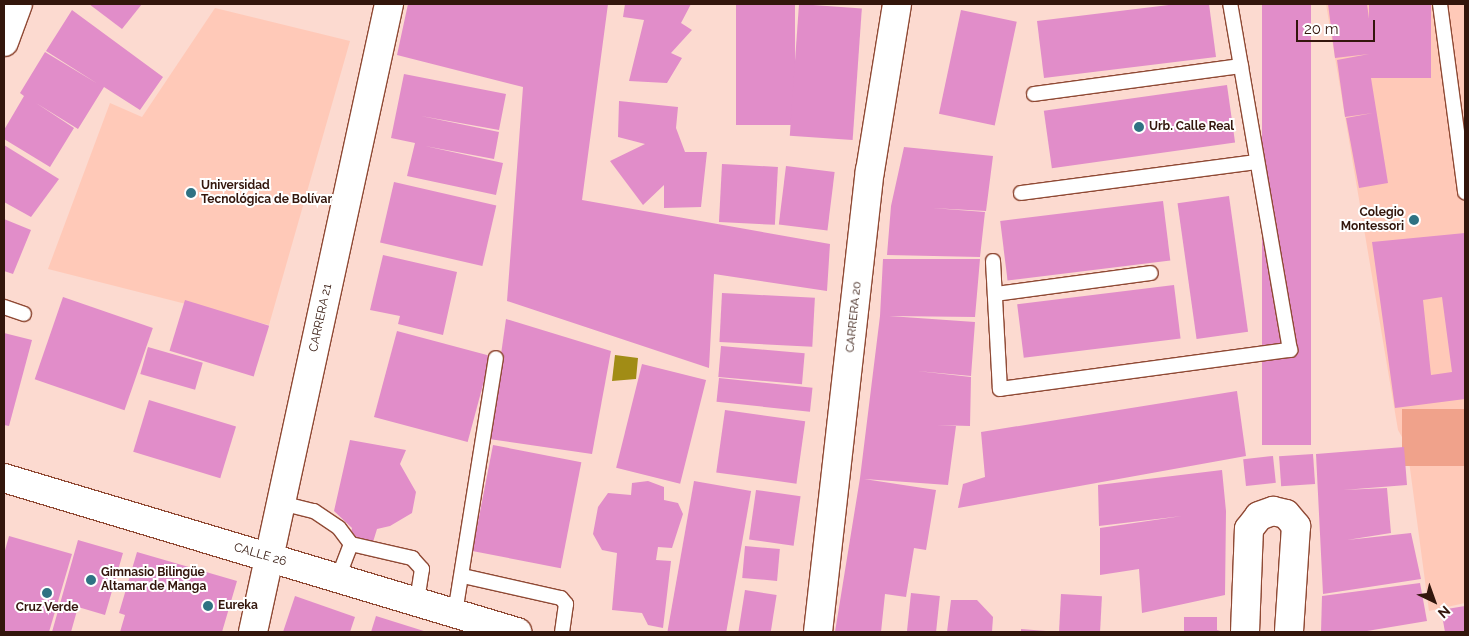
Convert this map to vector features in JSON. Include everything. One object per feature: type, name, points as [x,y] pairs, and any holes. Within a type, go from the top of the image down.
[{"type":"street","points":[[4,42],[18,4]]},
{"type":"street","name":"CARRERA 21","points":[[253,632],[389,4]]},
{"type":"street","name":"CARRERA 20","points":[[818,632],[870,171],[897,4]]},
{"type":"street","name":"CALLE 26","points":[[4,478],[517,632]]},
{"type":"street","points":[[1245,632],[1249,529],[1258,516],[1273,511],[1286,514],[1296,526],[1289,632]]},
{"type":"lane","points":[[994,261],[1000,389],[1290,350],[1230,4]]},
{"type":"lane","points":[[1440,4],[1465,192]]},
{"type":"lane","points":[[1034,94],[1241,66]]},
{"type":"lane","points":[[1021,193],[1257,162]]},
{"type":"lane","points":[[996,294],[1151,273]]},
{"type":"lane","points":[[4,307],[24,314]]},
{"type":"lane","points":[[455,613],[463,576],[496,358]]},
{"type":"lane","points":[[281,503],[314,511],[339,528],[351,544],[412,558],[422,568],[417,602]]},
{"type":"lane","points":[[338,578],[351,544]]},
{"type":"lane","points":[[463,576],[561,598],[566,604],[562,632]]},
{"type":"shaded area","name":"Colegio Montessori","points":[[1326,4],[1465,4],[1465,603],[1429,611],[1407,446],[1398,430]]},
{"type":"shaded area","name":"Universidad Tecnológica de Bolívar","points":[[215,8],[350,41],[269,325],[48,269],[110,103],[142,117]]},
{"type":"shaded area","points":[[615,355],[638,358],[636,379],[612,381]]},
{"type":"shaded area","points":[[1402,409],[1465,409],[1465,466],[1402,466]]},
{"type":"building","points":[[89,4],[142,4],[122,29]]},
{"type":"building","points":[[408,4],[608,4],[582,200],[830,244],[827,291],[714,274],[709,368],[507,301],[523,87],[397,55]]},
{"type":"building","points":[[625,4],[691,4],[681,23],[692,30],[671,53],[682,58],[667,83],[629,81],[644,20],[623,17]]},
{"type":"building","points":[[736,4],[795,4],[795,125],[736,125]]},
{"type":"building","points":[[799,4],[862,8],[853,140],[790,136]]},
{"type":"building","points":[[1177,4],[1209,4],[1216,57],[1044,78],[1037,21]]},
{"type":"building","points":[[1262,4],[1311,4],[1311,445],[1262,445]]},
{"type":"building","points":[[1328,4],[1367,4],[1377,78],[1371,78],[1388,183],[1359,188],[1346,118],[1373,113],[1345,117],[1337,60],[1369,54],[1335,58]]},
{"type":"building","points":[[1369,4],[1431,4],[1431,78],[1369,78]]},
{"type":"building","points":[[72,10],[163,77],[140,110],[104,87],[78,129],[36,103],[74,128],[50,167],[4,139],[4,130],[24,96],[20,93],[45,52],[98,84],[46,51]]},
{"type":"building","points":[[961,10],[1017,22],[995,126],[939,114]]},
{"type":"building","points":[[404,74],[506,94],[499,130],[421,116],[499,132],[494,159],[425,146],[503,163],[496,195],[407,176],[415,143],[391,138]]},
{"type":"building","name":"Urb. Calle Real","points":[[1227,85],[1235,142],[1052,168],[1044,111]]},
{"type":"building","points":[[619,101],[678,107],[676,128],[685,152],[707,152],[701,207],[664,208],[664,185],[643,205],[610,161],[645,144],[618,137]]},
{"type":"building","points":[[4,145],[59,179],[31,217],[4,202]]},
{"type":"building","points":[[904,147],[993,156],[986,211],[932,208],[985,212],[980,257],[887,255],[891,206]]},
{"type":"building","points":[[722,164],[778,167],[775,225],[719,222]]},
{"type":"building","points":[[786,166],[835,172],[827,231],[779,225]]},
{"type":"building","points":[[394,182],[496,206],[482,266],[380,242]]},
{"type":"building","points":[[1229,196],[1248,332],[1197,339],[1178,203]]},
{"type":"building","points":[[1163,201],[1170,261],[1008,281],[1000,221]]},
{"type":"building","points":[[4,219],[31,230],[13,274],[4,271]]},
{"type":"building","points":[[1465,233],[1465,399],[1395,408],[1372,242]],"holes":[[[1442,297],[1452,372],[1431,375],[1423,300]]]},
{"type":"building","points":[[383,255],[457,272],[443,335],[398,324],[400,316],[370,310]]},
{"type":"building","points":[[883,259],[980,259],[975,317],[889,316],[975,322],[971,376],[917,371],[971,377],[970,426],[937,425],[956,426],[948,485],[864,479],[936,490],[926,550],[914,548],[906,597],[885,594],[881,632],[835,632],[860,478],[880,316]]},
{"type":"building","points":[[1174,285],[1181,339],[1024,358],[1017,304]]},
{"type":"building","points":[[722,293],[815,298],[812,347],[719,342]]},
{"type":"building","points":[[63,297],[153,328],[124,410],[35,379]]},
{"type":"building","points":[[185,300],[269,326],[254,376],[170,351]]},
{"type":"building","points":[[506,319],[611,351],[592,454],[489,439]]},
{"type":"building","points":[[397,331],[491,356],[468,442],[374,417]]},
{"type":"building","points":[[4,333],[32,340],[9,426],[4,425]]},
{"type":"building","points":[[721,346],[805,353],[802,384],[718,377]]},
{"type":"building","points":[[148,347],[203,363],[195,390],[140,374]]},
{"type":"building","points":[[642,364],[706,380],[680,484],[616,468]]},
{"type":"building","points":[[719,378],[812,388],[810,412],[716,402]]},
{"type":"building","points":[[1237,391],[1246,456],[958,508],[963,484],[985,477],[981,432]]},
{"type":"building","points":[[149,400],[236,427],[220,478],[133,452]]},
{"type":"building","points":[[725,410],[805,421],[796,484],[716,472]]},
{"type":"building","points":[[350,440],[406,450],[400,464],[416,492],[412,513],[390,526],[377,529],[373,542],[350,537],[352,528],[334,511]]},
{"type":"building","points":[[493,445],[581,462],[561,568],[472,551]]},
{"type":"building","points":[[1404,447],[1407,485],[1343,490],[1387,488],[1391,533],[1347,540],[1411,533],[1421,579],[1323,594],[1316,454]]},
{"type":"building","points":[[1313,454],[1315,484],[1281,486],[1279,456]]},
{"type":"building","points":[[1273,456],[1276,483],[1246,486],[1243,459]]},
{"type":"building","points":[[1222,470],[1226,511],[1225,595],[1142,613],[1139,569],[1100,575],[1100,528],[1182,516],[1099,526],[1098,485]]},
{"type":"building","points":[[648,481],[664,487],[664,500],[678,503],[683,514],[672,548],[658,547],[656,560],[671,561],[663,628],[648,625],[642,613],[612,610],[617,553],[602,550],[593,534],[598,507],[608,493],[631,495],[632,483]]},
{"type":"building","points":[[694,481],[751,491],[726,632],[667,632]]},
{"type":"building","points":[[756,490],[801,496],[794,546],[749,540]]},
{"type":"building","points":[[9,536],[72,554],[49,632],[4,632],[4,554]]},
{"type":"building","name":"Gimnasio Bilingüe Altamar de Manga","points":[[78,540],[123,553],[105,615],[78,607],[71,632],[52,632]]},
{"type":"building","points":[[745,546],[780,549],[777,581],[742,578]]},
{"type":"building","points":[[137,552],[237,581],[222,632],[120,632],[125,615],[119,613]]},
{"type":"building","points":[[1420,583],[1427,621],[1361,632],[1321,632],[1322,596]]},
{"type":"building","points":[[745,590],[777,595],[771,632],[738,632]]},
{"type":"building","points":[[911,593],[940,596],[936,632],[907,632]]},
{"type":"building","points":[[1061,594],[1102,596],[1100,632],[1059,632]]},
{"type":"building","points":[[295,596],[355,617],[350,632],[283,632]]},
{"type":"building","points":[[951,600],[977,600],[993,617],[992,632],[947,632]]},
{"type":"building","points":[[1465,606],[1465,632],[1445,632],[1441,610]]},
{"type":"building","points":[[376,616],[427,632],[371,632]]},
{"type":"building","points":[[1184,617],[1217,617],[1217,630],[1224,632],[1184,632]]},
{"type":"building","points":[[1021,629],[1046,631],[1046,632],[1021,632]]},
{"type":"place","name":"Urb. Calle Real","points":[[1139,127]]},
{"type":"place","name":"Universidad Tecnológica de Bolívar","points":[[191,193]]},
{"type":"place","name":"Colegio Montessori","points":[[1414,220]]},
{"type":"place","name":"Gimnasio Bilingüe Altamar de Manga","points":[[91,580]]},
{"type":"place","name":"Cruz Verde","points":[[47,593]]},
{"type":"place","name":"Eureka","points":[[208,606]]}]
